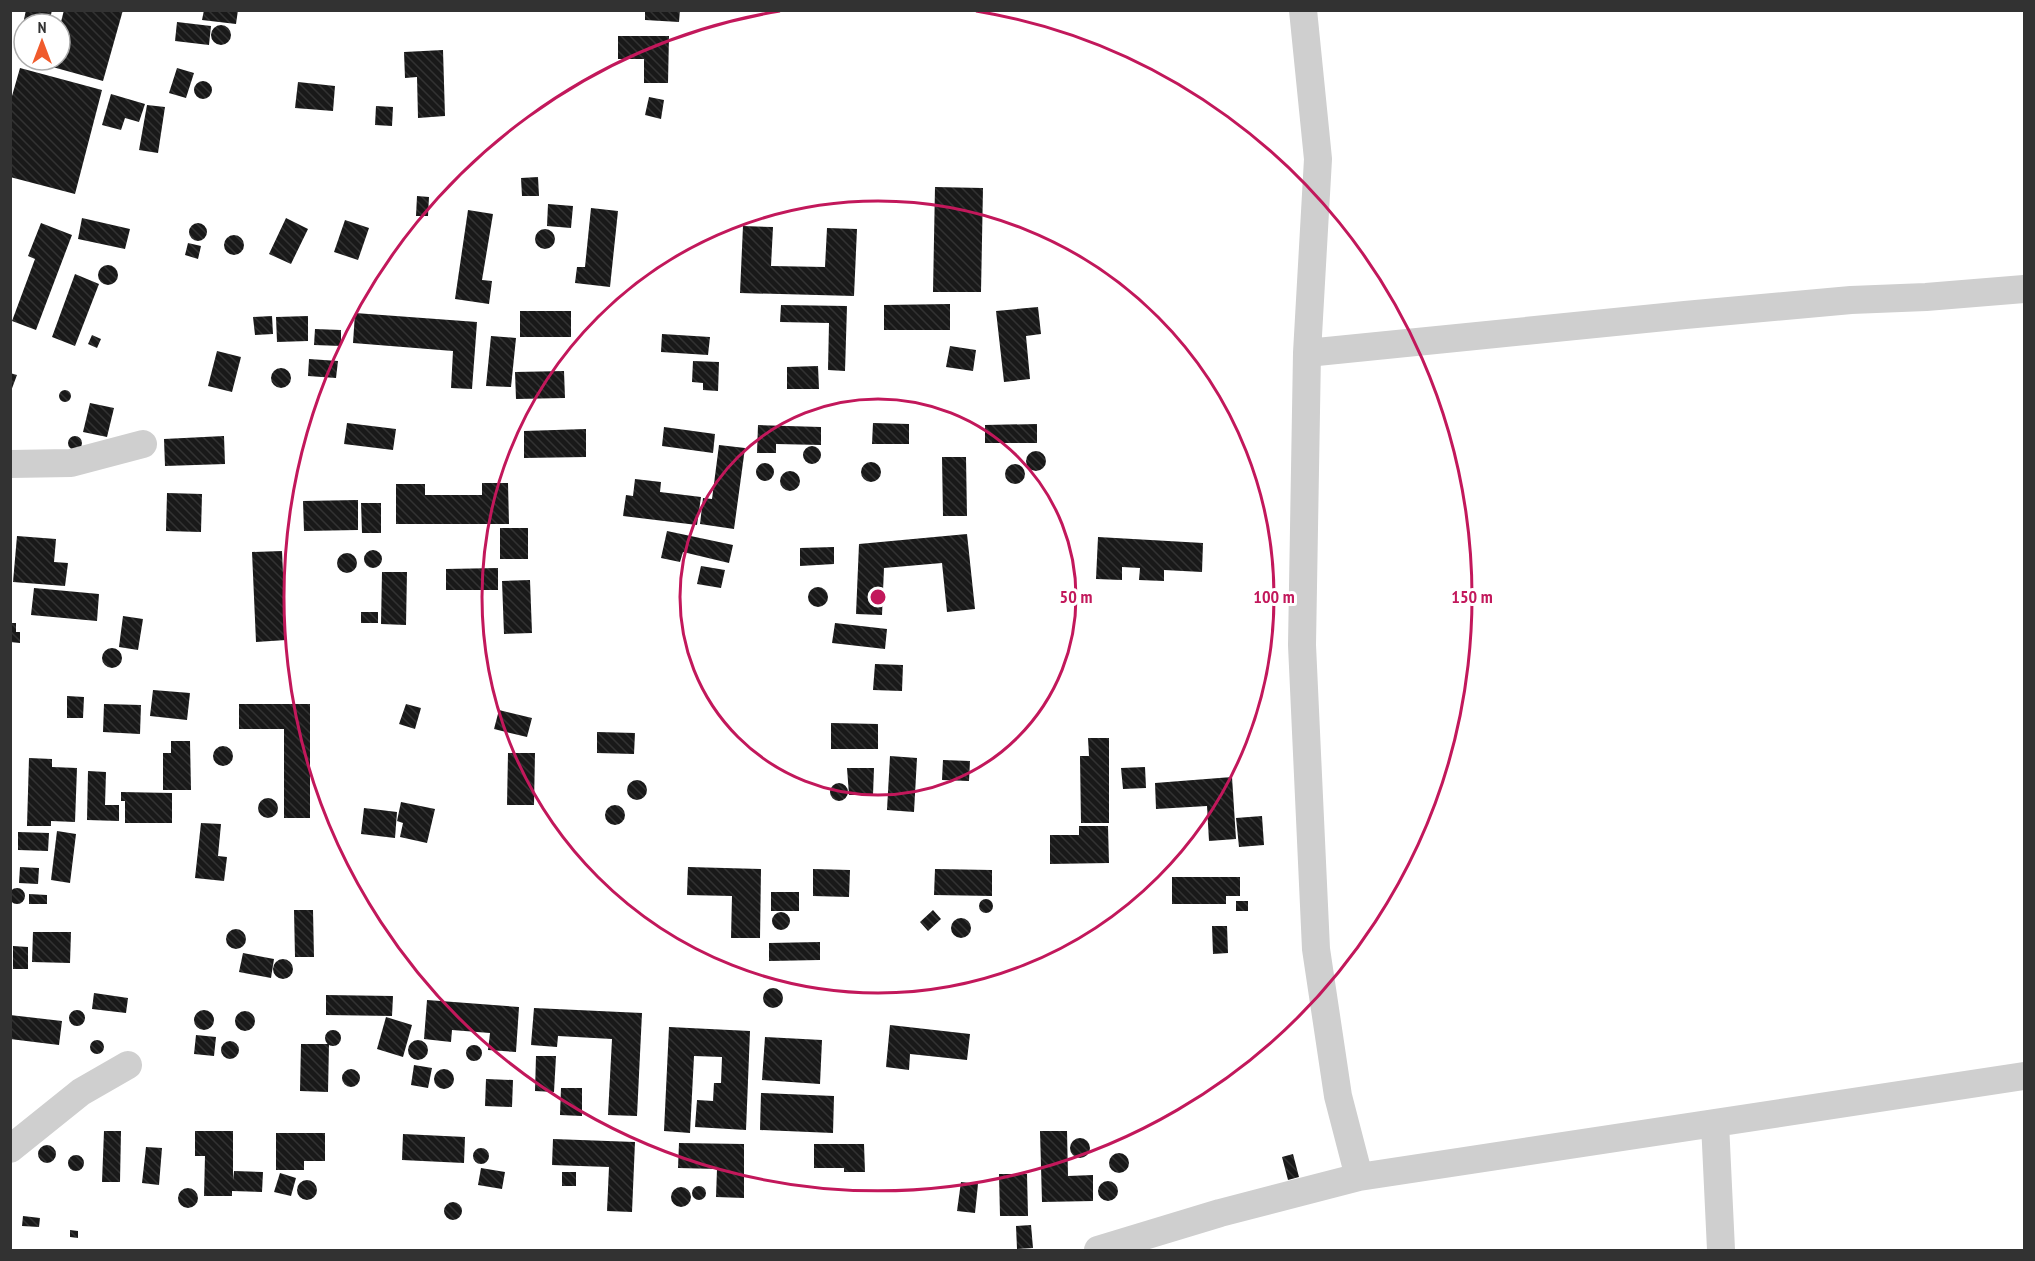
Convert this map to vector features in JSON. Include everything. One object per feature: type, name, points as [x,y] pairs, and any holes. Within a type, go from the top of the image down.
[{"type":"street","points":[[1303,10],[1318,159],[1307,353],[1302,645],[1316,949],[1338,1096],[1359,1177]]},
{"type":"street","points":[[1307,353],[1851,300],[2025,289]]},
{"type":"street","points":[[10,464],[72,463],[143,444]]},
{"type":"street","points":[[10,1149],[81,1092],[128,1065]]},
{"type":"street","points":[[1098,1251],[1220,1213],[1359,1177],[2025,1076]]},
{"type":"street","points":[[1714,1122],[1720,1251]]},
{"type":"building","points":[[26,10],[52,10],[52,12],[26,12]]},
{"type":"building","points":[[64,10],[123,10],[103,81],[71,72],[72,12],[64,12]]},
{"type":"building","points":[[204,10],[238,10],[236,24],[202,20]]},
{"type":"building","points":[[645,10],[680,10],[679,22],[645,20]]},
{"type":"building","points":[[177,22],[211,26],[209,45],[175,41]]},
{"type":"building","points":[[221,25],[228,28],[231,35],[228,42],[221,45],[214,42],[211,35],[214,28]]},
{"type":"building","points":[[618,36],[669,36],[668,83],[644,83],[644,59],[618,59]]},
{"type":"building","points":[[443,50],[445,116],[418,118],[417,77],[405,78],[404,52]]},
{"type":"building","points":[[177,68],[194,73],[186,98],[169,93]]},
{"type":"building","points":[[19,72],[35,72],[102,90],[75,194],[10,177],[10,103]]},
{"type":"building","points":[[199,81],[207,81],[212,86],[210,97],[199,99],[194,94],[194,86]]},
{"type":"building","points":[[298,82],[335,86],[333,111],[295,108]]},
{"type":"building","points":[[111,94],[145,104],[139,122],[125,118],[121,130],[102,125]]},
{"type":"building","points":[[649,97],[664,100],[661,119],[645,115]]},
{"type":"building","points":[[147,105],[165,107],[158,153],[139,150]]},
{"type":"building","points":[[376,106],[393,107],[392,126],[375,125]]},
{"type":"building","points":[[538,177],[539,196],[522,196],[521,178]]},
{"type":"building","points":[[935,187],[983,188],[981,292],[933,292]]},
{"type":"building","points":[[417,196],[429,197],[428,216],[416,216]]},
{"type":"building","points":[[548,204],[573,206],[571,228],[547,226]]},
{"type":"building","points":[[591,208],[618,211],[610,287],[575,283],[577,267],[585,267]]},
{"type":"building","points":[[468,210],[493,214],[482,280],[492,281],[489,304],[455,299]]},
{"type":"building","points":[[82,218],[130,229],[125,249],[78,239]]},
{"type":"building","points":[[286,218],[308,229],[291,264],[269,254]]},
{"type":"building","points":[[345,220],[369,228],[358,260],[334,252]]},
{"type":"building","points":[[41,223],[72,235],[36,330],[12,321],[35,259],[28,256]]},
{"type":"building","points":[[194,223],[202,223],[207,228],[205,239],[194,241],[189,236],[189,228]]},
{"type":"building","points":[[743,226],[773,227],[771,266],[825,267],[827,228],[857,229],[854,296],[740,293]]},
{"type":"building","points":[[545,229],[552,232],[555,239],[552,246],[545,249],[538,246],[535,239],[538,232]]},
{"type":"building","points":[[234,235],[241,238],[244,245],[241,252],[234,255],[227,252],[224,245],[227,238]]},
{"type":"building","points":[[188,243],[201,246],[198,259],[185,255]]},
{"type":"building","points":[[108,265],[115,268],[118,275],[115,282],[108,285],[101,282],[98,275],[101,268]]},
{"type":"building","points":[[75,274],[99,284],[75,346],[52,337]]},
{"type":"building","points":[[950,304],[950,330],[884,330],[884,305]]},
{"type":"building","points":[[781,305],[847,306],[845,371],[828,370],[829,323],[780,322]]},
{"type":"building","points":[[1038,307],[1041,334],[1026,336],[1030,379],[1004,382],[996,311]]},
{"type":"building","points":[[520,311],[571,311],[571,337],[520,337]]},
{"type":"building","points":[[355,313],[477,322],[472,389],[451,388],[453,351],[353,343]]},
{"type":"building","points":[[272,316],[273,334],[255,335],[253,317]]},
{"type":"building","points":[[308,316],[308,341],[277,342],[276,317]]},
{"type":"building","points":[[315,329],[341,330],[341,346],[314,345]]},
{"type":"building","points":[[662,334],[710,337],[708,355],[661,352]]},
{"type":"building","points":[[92,335],[101,339],[97,348],[88,344]]},
{"type":"building","points":[[491,336],[516,338],[511,387],[486,386]]},
{"type":"building","points":[[950,346],[976,350],[973,371],[946,367]]},
{"type":"building","points":[[217,351],[241,357],[232,392],[208,386]]},
{"type":"building","points":[[309,359],[338,361],[336,378],[308,376]]},
{"type":"building","points":[[693,361],[719,362],[718,391],[703,390],[703,383],[692,382]]},
{"type":"building","points":[[818,366],[819,389],[787,389],[787,367]]},
{"type":"building","points":[[281,368],[288,371],[291,378],[288,385],[281,388],[274,385],[271,378],[274,371]]},
{"type":"building","points":[[564,371],[565,398],[516,399],[515,372]]},
{"type":"building","points":[[10,373],[17,375],[11,391],[10,391]]},
{"type":"building","points":[[67,390],[71,396],[67,402],[63,402],[59,394]]},
{"type":"building","points":[[90,403],[114,408],[107,437],[83,432]]},
{"type":"building","points":[[347,423],[396,429],[393,450],[344,444]]},
{"type":"building","points":[[873,423],[909,424],[909,444],[872,444]]},
{"type":"building","points":[[1037,424],[1037,443],[985,443],[985,425]]},
{"type":"building","points":[[758,425],[821,427],[821,445],[776,444],[776,453],[757,453]]},
{"type":"building","points":[[664,427],[715,434],[713,453],[662,446]]},
{"type":"building","points":[[586,429],[586,457],[524,458],[524,431]]},
{"type":"building","points":[[75,436],[80,438],[82,443],[80,448],[75,450],[70,448],[68,443],[70,438]]},
{"type":"building","points":[[224,436],[225,464],[165,466],[164,439]]},
{"type":"building","points":[[719,445],[745,448],[734,529],[700,524],[703,498],[712,499]]},
{"type":"building","points":[[808,446],[816,446],[821,451],[819,462],[808,464],[803,459],[803,451]]},
{"type":"building","points":[[1036,451],[1043,454],[1046,461],[1043,468],[1036,471],[1029,468],[1026,461],[1029,454]]},
{"type":"building","points":[[942,457],[966,457],[967,516],[943,516]]},
{"type":"building","points":[[871,462],[878,465],[881,472],[878,479],[871,482],[864,479],[861,472],[864,465]]},
{"type":"building","points":[[761,463],[769,463],[774,468],[772,479],[761,481],[756,476],[756,468]]},
{"type":"building","points":[[1015,464],[1022,467],[1025,474],[1022,481],[1015,484],[1008,481],[1005,474],[1008,467]]},
{"type":"building","points":[[790,471],[797,474],[800,481],[797,488],[790,491],[783,488],[780,481],[783,474]]},
{"type":"building","points":[[635,479],[661,482],[660,492],[701,497],[697,525],[623,516],[626,495],[633,496]]},
{"type":"building","points":[[482,483],[508,483],[509,524],[396,524],[396,484],[425,484],[425,495],[482,495]]},
{"type":"building","points":[[167,493],[202,494],[201,532],[166,531]]},
{"type":"building","points":[[358,500],[358,530],[304,531],[303,501]]},
{"type":"building","points":[[361,503],[381,503],[381,533],[362,533]]},
{"type":"building","points":[[500,528],[528,528],[528,559],[500,559]]},
{"type":"building","points":[[667,531],[733,545],[729,563],[683,552],[680,562],[661,558]]},
{"type":"building","points":[[967,534],[975,609],[947,612],[942,563],[884,568],[882,615],[856,614],[859,544]]},
{"type":"building","points":[[17,536],[56,539],[54,562],[68,563],[65,586],[13,582]]},
{"type":"building","points":[[1098,537],[1203,543],[1202,572],[1164,570],[1164,581],[1139,580],[1140,568],[1122,567],[1122,580],[1096,579]]},
{"type":"building","points":[[834,547],[834,564],[800,566],[800,548]]},
{"type":"building","points":[[369,550],[377,550],[382,555],[380,566],[369,568],[364,563],[364,555]]},
{"type":"building","points":[[282,551],[286,640],[256,642],[252,552]]},
{"type":"building","points":[[347,553],[354,556],[357,563],[354,570],[347,573],[340,570],[337,563],[340,556]]},
{"type":"building","points":[[701,566],[725,570],[721,588],[697,584]]},
{"type":"building","points":[[498,568],[498,590],[446,590],[446,569]]},
{"type":"building","points":[[382,572],[407,572],[406,625],[381,624]]},
{"type":"building","points":[[530,580],[532,633],[504,634],[502,581]]},
{"type":"building","points":[[818,587],[825,590],[828,597],[825,604],[818,607],[811,604],[808,597],[811,590]]},
{"type":"building","points":[[34,588],[99,594],[97,621],[31,615]]},
{"type":"building","points":[[361,612],[378,612],[378,623],[361,623]]},
{"type":"building","points":[[123,616],[143,619],[138,650],[119,647]]},
{"type":"building","points":[[10,623],[16,623],[16,632],[20,632],[20,643],[10,642]]},
{"type":"building","points":[[835,623],[887,629],[885,649],[832,643]]},
{"type":"building","points":[[112,648],[119,651],[122,658],[119,665],[112,668],[105,665],[102,658],[105,651]]},
{"type":"building","points":[[875,664],[903,665],[902,691],[873,690]]},
{"type":"building","points":[[153,690],[190,693],[187,720],[150,716]]},
{"type":"building","points":[[67,696],[84,697],[83,718],[67,718]]},
{"type":"building","points":[[104,704],[141,705],[140,734],[103,732]]},
{"type":"building","points":[[239,704],[310,704],[310,818],[284,818],[284,729],[239,729]]},
{"type":"building","points":[[406,704],[421,708],[415,729],[399,724]]},
{"type":"building","points":[[499,710],[532,718],[527,737],[494,729]]},
{"type":"building","points":[[831,723],[878,724],[878,749],[831,749]]},
{"type":"building","points":[[597,732],[635,733],[634,754],[597,753]]},
{"type":"building","points":[[1088,738],[1109,738],[1109,823],[1081,823],[1080,756],[1089,756]]},
{"type":"building","points":[[171,741],[190,741],[191,790],[163,790],[163,753],[171,753]]},
{"type":"building","points":[[223,746],[230,749],[233,756],[230,763],[223,766],[216,763],[213,756],[216,749]]},
{"type":"building","points":[[508,753],[535,753],[534,805],[507,805]]},
{"type":"building","points":[[890,756],[917,758],[914,812],[887,810]]},
{"type":"building","points":[[29,758],[52,759],[52,767],[77,768],[75,822],[51,821],[51,826],[27,826]]},
{"type":"building","points":[[943,760],[970,761],[969,781],[942,780]]},
{"type":"building","points":[[1145,767],[1146,788],[1123,789],[1121,768]]},
{"type":"building","points":[[847,768],[874,768],[873,795],[849,795]]},
{"type":"building","points":[[88,771],[106,772],[105,805],[119,805],[119,821],[87,820]]},
{"type":"building","points":[[1232,777],[1236,839],[1209,841],[1207,806],[1156,809],[1155,783]]},
{"type":"building","points":[[637,780],[644,783],[647,790],[644,797],[637,800],[630,797],[627,790],[630,783]]},
{"type":"building","points":[[839,783],[845,786],[848,792],[845,798],[839,801],[833,798],[830,792],[833,786]]},
{"type":"building","points":[[121,792],[172,793],[172,823],[125,823],[125,801],[121,801]]},
{"type":"building","points":[[268,798],[275,801],[278,808],[275,815],[268,818],[261,815],[258,808],[261,801]]},
{"type":"building","points":[[401,802],[435,809],[427,843],[400,837],[403,823],[397,821]]},
{"type":"building","points":[[615,805],[622,808],[625,815],[622,822],[615,825],[608,822],[605,815],[608,808]]},
{"type":"building","points":[[364,808],[397,812],[395,838],[361,834]]},
{"type":"building","points":[[1262,816],[1264,845],[1239,847],[1236,818]]},
{"type":"building","points":[[201,823],[221,824],[218,856],[227,857],[224,881],[195,878]]},
{"type":"building","points":[[1079,826],[1108,826],[1109,863],[1050,864],[1050,835],[1079,835]]},
{"type":"building","points":[[57,831],[76,834],[70,883],[51,880]]},
{"type":"building","points":[[18,832],[49,833],[48,851],[18,850]]},
{"type":"building","points":[[20,867],[39,868],[38,884],[19,883]]},
{"type":"building","points":[[688,867],[761,869],[760,938],[731,938],[732,896],[687,895]]},
{"type":"building","points":[[813,869],[850,870],[849,897],[813,896]]},
{"type":"building","points":[[935,869],[992,870],[992,896],[934,895]]},
{"type":"building","points":[[1172,877],[1240,877],[1240,896],[1226,896],[1226,904],[1172,904]]},
{"type":"building","points":[[17,888],[25,896],[17,904],[9,896]]},
{"type":"building","points":[[771,892],[799,892],[799,911],[771,911]]},
{"type":"building","points":[[29,894],[47,895],[47,904],[29,904]]},
{"type":"building","points":[[983,899],[989,899],[993,906],[989,913],[983,913],[979,909],[979,903]]},
{"type":"building","points":[[1236,901],[1248,901],[1248,911],[1236,911]]},
{"type":"building","points":[[294,910],[313,910],[314,957],[295,957]]},
{"type":"building","points":[[933,910],[941,919],[928,931],[920,922]]},
{"type":"building","points":[[777,912],[785,912],[790,917],[788,928],[777,930],[772,925],[772,917]]},
{"type":"building","points":[[961,918],[968,921],[971,928],[968,935],[961,938],[954,935],[951,928],[954,921]]},
{"type":"building","points":[[1212,926],[1227,926],[1228,953],[1213,954]]},
{"type":"building","points":[[236,929],[243,932],[246,939],[243,946],[236,949],[229,946],[226,939],[229,932]]},
{"type":"building","points":[[33,932],[71,932],[70,963],[32,962]]},
{"type":"building","points":[[820,942],[820,960],[769,961],[769,943]]},
{"type":"building","points":[[13,946],[28,947],[28,969],[13,969]]},
{"type":"building","points":[[243,953],[274,959],[271,978],[239,972]]},
{"type":"building","points":[[283,959],[290,962],[293,969],[290,976],[283,979],[276,976],[273,969],[276,962]]},
{"type":"building","points":[[773,988],[780,991],[783,998],[780,1005],[773,1008],[766,1005],[763,998],[766,991]]},
{"type":"building","points":[[94,993],[128,998],[126,1013],[92,1009]]},
{"type":"building","points":[[326,995],[393,996],[392,1016],[326,1015]]},
{"type":"building","points":[[427,1000],[519,1007],[516,1052],[488,1050],[490,1033],[452,1030],[451,1042],[424,1039]]},
{"type":"building","points":[[534,1008],[642,1013],[637,1116],[608,1115],[612,1039],[558,1036],[557,1047],[531,1045]]},
{"type":"building","points":[[77,1010],[83,1012],[85,1018],[83,1024],[77,1026],[71,1024],[69,1018],[71,1012]]},
{"type":"building","points":[[204,1010],[211,1013],[214,1020],[211,1027],[204,1030],[197,1027],[194,1020],[197,1013]]},
{"type":"building","points":[[245,1011],[252,1014],[255,1021],[252,1028],[245,1031],[238,1028],[235,1021],[238,1014]]},
{"type":"building","points":[[10,1015],[62,1021],[59,1045],[10,1039]]},
{"type":"building","points":[[386,1017],[412,1025],[403,1057],[377,1049]]},
{"type":"building","points":[[890,1025],[970,1034],[967,1060],[910,1054],[909,1070],[886,1067]]},
{"type":"building","points":[[669,1027],[750,1031],[746,1130],[695,1127],[697,1100],[713,1101],[714,1083],[721,1083],[722,1057],[694,1056],[690,1133],[664,1131]]},
{"type":"building","points":[[333,1030],[341,1038],[333,1046],[325,1038]]},
{"type":"building","points":[[196,1035],[216,1037],[214,1056],[194,1054]]},
{"type":"building","points":[[765,1037],[822,1040],[820,1084],[762,1080]]},
{"type":"building","points":[[94,1040],[100,1040],[104,1047],[100,1054],[94,1054],[90,1050],[90,1044]]},
{"type":"building","points":[[418,1040],[425,1043],[428,1050],[425,1057],[418,1060],[411,1057],[408,1050],[411,1043]]},
{"type":"building","points":[[226,1041],[234,1041],[239,1046],[237,1057],[226,1059],[221,1054],[221,1046]]},
{"type":"building","points":[[301,1044],[329,1044],[328,1092],[300,1091]]},
{"type":"building","points":[[474,1045],[480,1047],[482,1053],[480,1059],[474,1061],[468,1059],[466,1053],[468,1047]]},
{"type":"building","points":[[536,1056],[556,1056],[554,1092],[535,1091]]},
{"type":"building","points":[[414,1065],[432,1068],[428,1088],[411,1085]]},
{"type":"building","points":[[347,1069],[355,1069],[360,1074],[358,1085],[347,1087],[342,1082],[342,1074]]},
{"type":"building","points":[[444,1069],[451,1072],[454,1079],[451,1086],[444,1089],[437,1086],[434,1079],[437,1072]]},
{"type":"building","points":[[486,1079],[513,1080],[512,1107],[485,1106]]},
{"type":"building","points":[[561,1088],[582,1088],[582,1116],[560,1115]]},
{"type":"building","points":[[761,1093],[834,1096],[833,1133],[760,1130]]},
{"type":"building","points":[[104,1131],[121,1131],[120,1182],[102,1182]]},
{"type":"building","points":[[195,1131],[233,1131],[233,1180],[234,1171],[263,1172],[262,1192],[232,1191],[232,1196],[204,1196],[205,1156],[195,1156]]},
{"type":"building","points":[[1040,1131],[1067,1131],[1068,1176],[1093,1175],[1093,1201],[1042,1202]]},
{"type":"building","points":[[276,1133],[325,1133],[325,1161],[304,1161],[304,1170],[276,1170]]},
{"type":"building","points":[[403,1134],[465,1137],[464,1163],[402,1160]]},
{"type":"building","points":[[1080,1138],[1087,1141],[1090,1148],[1087,1155],[1080,1158],[1073,1155],[1070,1148],[1073,1141]]},
{"type":"building","points":[[553,1139],[635,1142],[632,1212],[607,1211],[609,1167],[552,1165]]},
{"type":"building","points":[[679,1143],[744,1144],[744,1198],[716,1197],[717,1169],[678,1168]]},
{"type":"building","points":[[814,1144],[864,1144],[865,1172],[844,1172],[844,1168],[814,1168]]},
{"type":"building","points":[[47,1145],[53,1148],[56,1154],[53,1160],[47,1163],[41,1160],[38,1154],[41,1148]]},
{"type":"building","points":[[146,1147],[162,1148],[159,1185],[142,1183]]},
{"type":"building","points":[[478,1148],[484,1148],[489,1156],[487,1162],[478,1164],[473,1159],[473,1153]]},
{"type":"building","points":[[1119,1153],[1126,1156],[1129,1163],[1126,1170],[1119,1173],[1112,1170],[1109,1163],[1112,1156]]},
{"type":"building","points":[[1293,1154],[1299,1177],[1288,1180],[1282,1157]]},
{"type":"building","points":[[76,1155],[84,1163],[76,1171],[68,1163]]},
{"type":"building","points":[[481,1168],[505,1172],[502,1189],[478,1185]]},
{"type":"building","points":[[562,1172],[576,1172],[576,1186],[562,1186]]},
{"type":"building","points":[[280,1173],[296,1178],[291,1196],[274,1192]]},
{"type":"building","points":[[999,1174],[1027,1174],[1028,1216],[1000,1216]]},
{"type":"building","points":[[307,1180],[314,1183],[317,1190],[314,1197],[307,1200],[300,1197],[297,1190],[300,1183]]},
{"type":"building","points":[[1108,1181],[1115,1184],[1118,1191],[1115,1198],[1108,1201],[1101,1198],[1098,1191],[1101,1184]]},
{"type":"building","points":[[961,1182],[978,1184],[975,1213],[957,1211]]},
{"type":"building","points":[[699,1186],[704,1188],[706,1193],[704,1198],[699,1200],[694,1198],[692,1193],[694,1188]]},
{"type":"building","points":[[681,1187],[688,1190],[691,1197],[688,1204],[681,1207],[674,1204],[671,1197],[674,1190]]},
{"type":"building","points":[[188,1188],[195,1191],[198,1198],[195,1205],[188,1208],[181,1205],[178,1198],[181,1191]]},
{"type":"building","points":[[449,1202],[457,1202],[462,1207],[460,1218],[449,1220],[444,1215],[444,1207]]},
{"type":"building","points":[[23,1216],[40,1218],[39,1227],[22,1226]]},
{"type":"building","points":[[1031,1225],[1033,1248],[1017,1249],[1016,1226]]},
{"type":"building","points":[[70,1230],[78,1231],[78,1238],[70,1237]]}]
